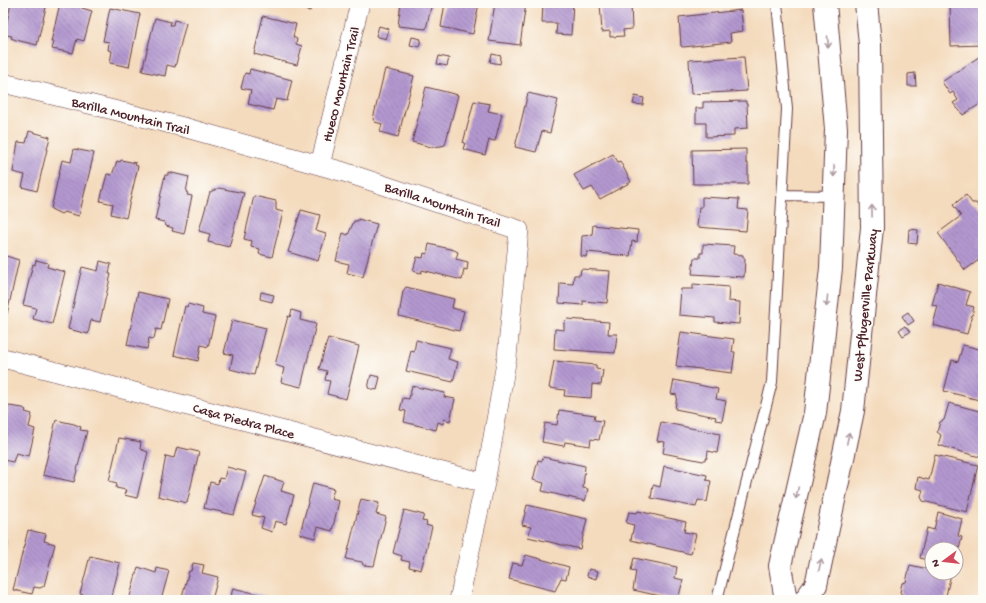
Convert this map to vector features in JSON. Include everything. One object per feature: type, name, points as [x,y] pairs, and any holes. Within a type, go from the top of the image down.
[{"type":"main road","points":[[786,600],[780,566],[815,413],[830,268],[836,129],[825,3]]},
{"type":"main road","name":"West Pflugerville Parkway","points":[[805,600],[816,585],[853,411],[872,236],[870,44],[866,3]]},
{"type":"street","name":"Hueco Mountain Trail","points":[[320,165],[360,3]]},
{"type":"street","name":"Barilla Mountain Trail","points":[[3,84],[183,127],[320,165],[519,230],[507,357],[485,483],[459,600]]},
{"type":"street","name":"Casa Piedra Place","points":[[3,358],[485,483]]},
{"type":"lane","points":[[718,600],[772,382],[786,109],[777,3]]},
{"type":"lane","points":[[782,195],[833,196]]},
{"type":"building","points":[[11,3],[47,3],[37,45],[16,40],[11,38],[12,36],[6,35],[5,31]]},
{"type":"building","points":[[60,3],[84,3],[82,8],[92,11],[84,41],[77,39],[73,53],[52,49],[54,42],[51,42]]},
{"type":"building","points":[[279,3],[312,3],[310,11]]},
{"type":"building","points":[[401,3],[432,3],[426,29],[398,26]]},
{"type":"building","points":[[445,3],[479,3],[473,34],[441,27]]},
{"type":"building","points":[[495,3],[526,3],[520,45],[489,41]]},
{"type":"building","points":[[543,3],[573,3],[571,35],[556,34],[557,23],[542,23]]},
{"type":"building","points":[[600,3],[631,3],[632,29],[623,30],[624,36],[610,37],[610,31],[602,32]]},
{"type":"building","points":[[983,4],[983,45],[951,46],[950,5]]},
{"type":"building","points":[[110,8],[140,14],[129,67],[110,63],[112,51],[108,50],[109,42],[103,41]]},
{"type":"building","points":[[741,10],[743,31],[730,33],[731,42],[681,46],[679,17]]},
{"type":"building","points":[[263,16],[296,24],[293,37],[297,39],[296,44],[302,46],[297,65],[254,54]]},
{"type":"building","points":[[155,18],[171,22],[170,25],[173,25],[174,20],[186,23],[175,67],[167,65],[165,76],[142,71]]},
{"type":"building","points":[[379,26],[389,29],[386,39],[376,36]]},
{"type":"building","points":[[412,37],[421,39],[419,47],[410,45]]},
{"type":"building","points":[[492,54],[501,56],[500,64],[490,62]]},
{"type":"building","points":[[983,54],[983,102],[963,115],[953,103],[958,100],[953,92],[950,94],[942,82]]},
{"type":"building","points":[[439,56],[449,58],[447,66],[437,64]]},
{"type":"building","points":[[744,57],[747,91],[691,94],[689,60]]},
{"type":"building","points":[[250,69],[292,80],[287,101],[276,99],[273,110],[248,104],[251,90],[241,88],[245,73],[249,74]]},
{"type":"building","points":[[385,69],[414,76],[398,137],[380,132],[382,124],[375,122],[373,119]]},
{"type":"building","points":[[915,73],[916,86],[908,86],[908,74]]},
{"type":"building","points":[[426,87],[458,95],[445,145],[431,147],[412,142]]},
{"type":"building","points":[[528,93],[558,100],[550,133],[542,131],[536,152],[515,147]]},
{"type":"building","points":[[635,96],[644,98],[643,105],[633,104]]},
{"type":"building","points":[[474,101],[490,104],[488,111],[502,114],[495,141],[489,140],[485,155],[463,149],[465,143],[463,143]]},
{"type":"building","points":[[746,101],[748,128],[734,129],[734,136],[706,137],[706,123],[696,123],[696,108],[703,108],[703,102]]},
{"type":"building","points":[[29,131],[50,137],[37,191],[22,187],[25,175],[13,172],[18,142],[26,143]]},
{"type":"building","points":[[74,149],[94,153],[79,216],[64,212],[61,214],[51,209],[62,160],[71,162]]},
{"type":"building","points":[[746,149],[748,184],[693,184],[692,150]]},
{"type":"building","points":[[613,154],[618,162],[620,161],[631,182],[600,199],[592,187],[584,191],[574,175]]},
{"type":"building","points":[[121,160],[136,163],[135,165],[138,166],[126,218],[111,214],[113,204],[100,201],[107,174],[112,175],[117,161],[120,162]]},
{"type":"building","points":[[168,172],[189,177],[186,192],[188,193],[187,195],[192,196],[184,234],[172,231],[173,228],[166,226],[164,222],[155,220],[165,175],[168,175]]},
{"type":"building","points":[[219,188],[244,193],[229,247],[208,242],[210,234],[199,231],[210,192]]},
{"type":"building","points":[[966,195],[972,203],[976,203],[983,212],[983,257],[965,270],[938,233],[961,216],[953,205]]},
{"type":"building","points":[[254,196],[276,201],[276,210],[283,212],[272,257],[259,254],[260,249],[251,247],[252,241],[244,239]]},
{"type":"building","points":[[702,197],[739,199],[738,209],[748,210],[746,231],[697,227],[699,207],[702,207]]},
{"type":"building","points":[[301,210],[320,215],[316,231],[326,234],[318,261],[288,252]]},
{"type":"building","points":[[358,219],[377,224],[363,277],[347,273],[349,264],[336,261],[343,233],[348,235],[354,221],[358,221]]},
{"type":"building","points":[[593,225],[638,230],[637,242],[632,241],[630,256],[587,252],[586,257],[581,256],[582,236],[592,235]]},
{"type":"building","points":[[909,229],[918,230],[917,244],[908,243]]},
{"type":"building","points":[[429,244],[454,250],[458,252],[456,259],[468,262],[467,270],[464,269],[462,280],[422,270],[421,273],[413,271],[417,257],[423,258],[424,253],[427,254]]},
{"type":"building","points":[[703,244],[734,246],[733,254],[743,255],[743,258],[745,258],[744,277],[692,274],[694,258],[700,258],[700,253],[703,253]]},
{"type":"building","points":[[3,255],[19,260],[7,314],[3,313]]},
{"type":"building","points":[[36,260],[48,263],[47,267],[65,272],[52,324],[33,319],[36,308],[23,305],[33,264],[35,265]]},
{"type":"building","points":[[100,261],[111,264],[109,274],[111,274],[100,322],[91,320],[88,334],[68,329],[82,267],[98,271]]},
{"type":"building","points":[[581,269],[610,271],[607,303],[583,301],[583,305],[559,303],[560,283],[573,284],[574,275],[580,275]]},
{"type":"building","points":[[938,282],[970,292],[966,305],[974,307],[967,334],[933,325],[938,306],[932,305]]},
{"type":"building","points":[[693,284],[729,287],[728,301],[740,302],[739,324],[715,322],[715,318],[679,315],[681,289],[693,289]]},
{"type":"building","points":[[406,287],[454,299],[452,308],[464,311],[459,331],[399,316],[403,291]]},
{"type":"building","points":[[138,292],[168,299],[161,330],[156,329],[154,339],[149,338],[147,349],[127,345]]},
{"type":"building","points":[[261,292],[274,295],[272,302],[260,299]]},
{"type":"building","points":[[188,304],[203,308],[202,314],[215,317],[208,347],[201,345],[198,361],[174,355],[185,306],[187,307]]},
{"type":"building","points":[[292,310],[301,313],[300,320],[316,324],[301,387],[281,382],[284,368],[275,365],[288,316],[290,317]]},
{"type":"building","points":[[908,312],[914,321],[908,325],[902,316]]},
{"type":"building","points":[[567,319],[609,322],[608,334],[617,334],[615,353],[554,349],[555,329],[564,330],[564,322]]},
{"type":"building","points":[[232,320],[266,328],[254,375],[230,369],[233,355],[224,353]]},
{"type":"building","points":[[905,326],[910,332],[903,336],[899,330]]},
{"type":"building","points":[[681,332],[734,339],[732,352],[735,352],[732,373],[676,366]]},
{"type":"building","points":[[328,338],[359,346],[346,399],[327,394],[330,381],[325,380],[327,371],[319,369]]},
{"type":"building","points":[[416,340],[451,348],[448,359],[458,362],[453,382],[406,371],[411,351],[414,352]]},
{"type":"building","points":[[963,345],[983,350],[983,387],[979,400],[944,391],[952,360],[958,362]]},
{"type":"building","points":[[554,361],[596,365],[596,369],[603,370],[601,385],[592,384],[591,398],[564,396],[565,390],[549,388]]},
{"type":"building","points":[[371,375],[380,377],[377,390],[368,388]]},
{"type":"building","points":[[674,380],[718,389],[716,399],[726,401],[722,421],[715,420],[716,417],[675,409],[677,395],[671,394]]},
{"type":"building","points":[[412,386],[445,393],[444,397],[455,399],[450,421],[444,419],[443,424],[438,422],[436,430],[404,422],[406,411],[400,410],[403,398],[409,399]]},
{"type":"building","points":[[949,403],[983,412],[981,439],[983,439],[983,458],[938,445],[941,435],[937,432],[940,422],[944,420]]},
{"type":"building","points":[[9,406],[23,408],[26,410],[25,412],[32,414],[29,427],[35,429],[29,456],[16,453],[13,462],[3,460],[3,430]]},
{"type":"building","points":[[559,410],[595,415],[594,420],[603,421],[599,440],[591,439],[590,446],[565,442],[564,446],[542,442],[545,423],[557,425]]},
{"type":"building","points":[[56,420],[74,424],[81,427],[80,430],[87,431],[74,482],[43,475]]},
{"type":"building","points":[[661,422],[720,434],[717,453],[708,451],[707,458],[703,461],[663,453],[665,442],[657,441]]},
{"type":"building","points":[[119,438],[141,442],[140,449],[148,452],[137,498],[124,495],[126,490],[116,488],[117,483],[109,481]]},
{"type":"building","points":[[177,447],[199,452],[187,503],[158,496],[166,456],[174,458]]},
{"type":"building","points":[[935,455],[978,465],[967,512],[923,501],[921,497],[923,490],[916,488],[918,477],[929,480]]},
{"type":"building","points":[[543,457],[585,466],[583,488],[588,489],[585,501],[542,491],[544,483],[533,480],[538,460],[542,461]]},
{"type":"building","points":[[664,466],[707,475],[706,480],[711,481],[707,502],[698,500],[696,507],[651,498],[653,485],[660,487]]},
{"type":"building","points":[[227,467],[246,472],[234,515],[204,508],[210,482],[218,484],[219,478],[224,479]]},
{"type":"building","points":[[265,476],[284,482],[281,491],[294,495],[286,524],[275,521],[272,532],[261,528],[264,518],[252,515]]},
{"type":"building","points":[[313,483],[334,489],[331,499],[339,501],[332,531],[318,527],[315,538],[300,534]]},
{"type":"building","points":[[361,499],[379,503],[376,514],[386,517],[374,566],[363,565],[362,562],[346,559]]},
{"type":"building","points":[[527,505],[587,519],[580,549],[528,537],[531,527],[522,525]]},
{"type":"building","points":[[404,510],[424,515],[422,521],[427,522],[426,525],[432,527],[421,570],[409,567],[410,562],[401,560],[402,556],[393,553]]},
{"type":"building","points":[[638,511],[686,522],[684,532],[696,534],[691,554],[631,540],[634,525],[626,523],[629,512],[637,513]]},
{"type":"building","points":[[938,512],[962,519],[958,536],[962,537],[961,541],[924,541],[924,559],[920,558],[927,528],[934,530]]},
{"type":"building","points":[[28,530],[46,534],[44,541],[55,544],[44,586],[40,588],[34,587],[32,594],[13,590]]},
{"type":"building","points":[[3,539],[7,540],[4,556],[3,556]]},
{"type":"building","points":[[526,555],[569,567],[566,579],[561,578],[555,591],[509,579],[513,563],[522,565]]},
{"type":"building","points":[[90,556],[120,563],[111,600],[92,600],[92,597],[80,594]]},
{"type":"building","points":[[634,558],[677,567],[675,578],[683,580],[678,600],[633,590],[636,571],[631,570]]},
{"type":"building","points":[[193,563],[204,565],[202,573],[218,577],[212,600],[181,600],[189,571],[191,571]]},
{"type":"building","points":[[910,565],[924,568],[924,581],[949,581],[945,600],[902,600],[903,596],[900,592],[902,583],[906,582]]},
{"type":"building","points":[[138,567],[156,573],[157,568],[169,571],[161,600],[129,600]]},
{"type":"building","points":[[589,569],[598,571],[596,579],[587,576]]},
{"type":"building","points":[[233,588],[266,596],[265,600],[230,600]]}]
